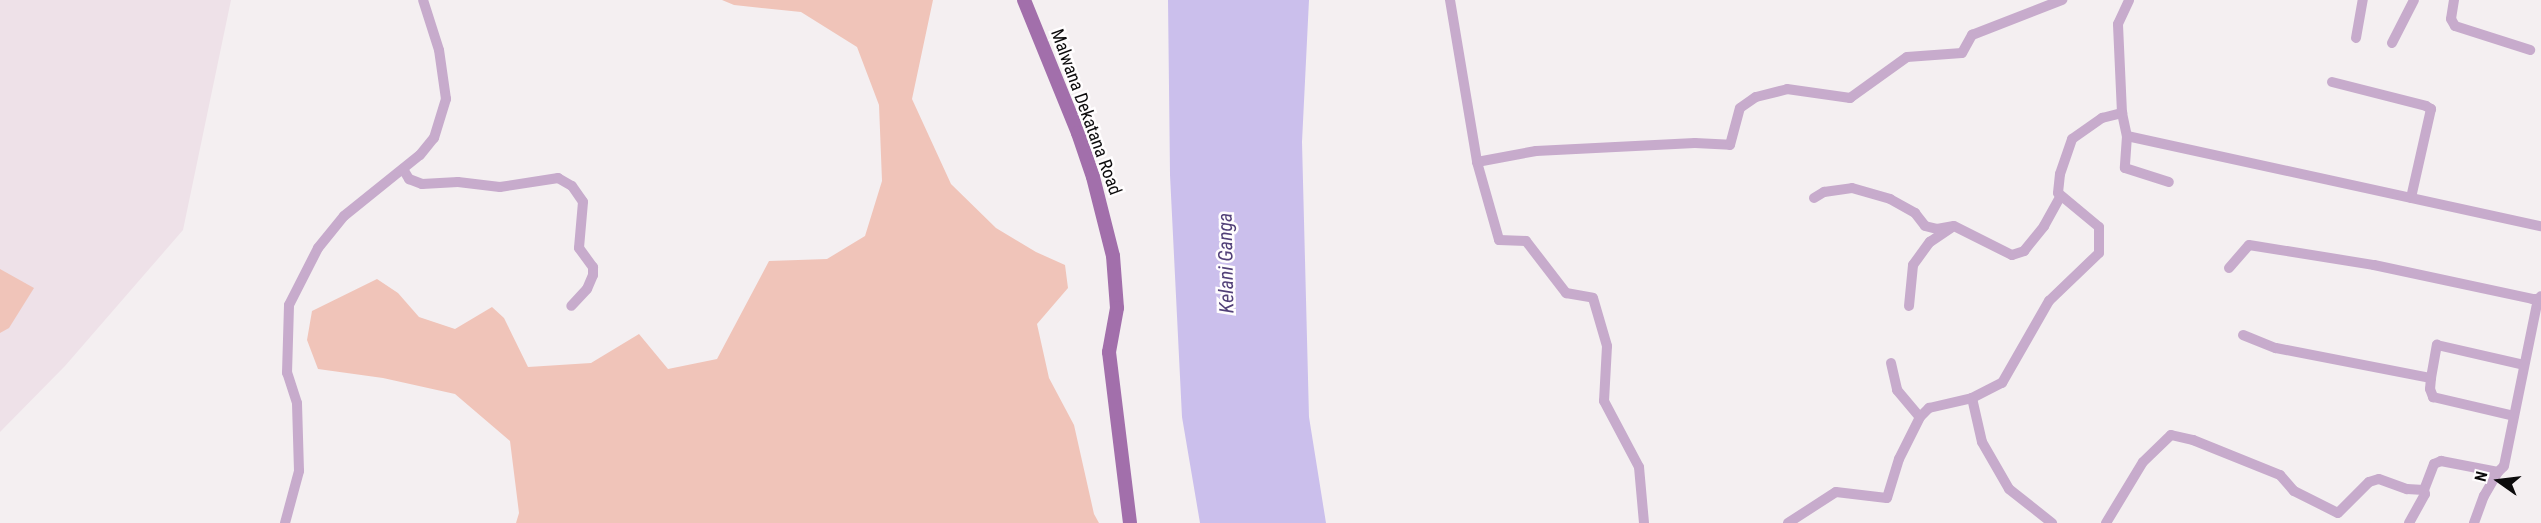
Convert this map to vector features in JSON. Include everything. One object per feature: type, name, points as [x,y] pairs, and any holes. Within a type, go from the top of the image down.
[{"type":"main road","name":"Malwana Dekatana Road","points":[[1024,0],[1078,133],[1100,199],[1113,256],[1117,308],[1109,352],[1130,523]]},
{"type":"street","points":[[285,523],[299,471],[297,403],[287,374],[289,305],[318,248],[344,216],[403,169],[434,138],[446,99],[439,50],[423,0]]},
{"type":"street","points":[[1450,0],[1477,162],[1498,240],[1526,241],[1566,293],[1593,298],[1607,346],[1604,401],[1639,467],[1644,523]]},
{"type":"street","points":[[1477,162],[1536,151],[1695,143],[1730,145],[1740,108],[1756,97],[1787,89],[1850,98],[1907,57],[1962,53],[1972,35],[2062,0]]},
{"type":"street","points":[[2129,0],[2118,24],[2122,113],[2127,136],[2125,168],[2169,182]]},
{"type":"street","points":[[2356,38],[2362,0]]},
{"type":"street","points":[[2392,43],[2414,0]]},
{"type":"street","points":[[2452,0],[2451,19],[2455,26],[2530,50]]},
{"type":"street","points":[[2332,82],[2431,109],[2411,198]]},
{"type":"street","points":[[1788,523],[1836,492],[1887,498],[1899,459],[1920,417],[1929,408],[1972,398],[2002,383],[2049,302],[2099,253],[2099,227],[2060,197],[2058,193],[2060,174],[2072,139],[2102,118],[2122,113]]},
{"type":"street","points":[[2127,136],[2541,226]]},
{"type":"street","points":[[403,169],[410,178],[422,184],[458,182],[500,187],[558,178],[572,186],[583,202],[579,248],[593,267],[593,275],[587,289],[571,306]]},
{"type":"street","points":[[1814,198],[1820,193],[1852,188],[1890,199],[1915,213],[1926,226],[1937,229],[1954,226],[2012,255],[2024,251],[2044,226],[2060,197]]},
{"type":"street","points":[[1909,306],[1913,265],[1930,242],[1954,226]]},
{"type":"street","points":[[2229,268],[2249,246],[2374,265],[2540,298],[2504,466],[2484,496],[2474,523]]},
{"type":"street","points":[[2242,335],[2276,348],[2430,378]]},
{"type":"street","points":[[2514,416],[2433,397],[2430,378],[2437,345],[2524,365]]},
{"type":"street","points":[[1891,363],[1898,390],[1920,417]]},
{"type":"street","points":[[1972,398],[1982,442],[2009,489],[2052,523]]},
{"type":"street","points":[[2106,523],[2143,462],[2171,435],[2193,440],[2280,475],[2294,491],[2338,518],[2369,482],[2379,479],[2407,489],[2424,490]]},
{"type":"street","points":[[2409,523],[2434,464],[2441,461],[2498,472]]},
{"type":"shaded area","points":[[0,0],[231,0],[183,230],[65,366],[0,432]]},
{"type":"shaded area","points":[[722,0],[933,0],[912,99],[951,184],[996,228],[1036,252],[1065,265],[1068,288],[1037,324],[1049,378],[1074,425],[1094,514],[1099,523],[516,523],[519,513],[510,441],[455,394],[383,378],[318,369],[307,340],[312,311],[377,279],[398,293],[419,317],[455,329],[492,307],[504,318],[528,367],[591,363],[639,334],[668,369],[717,359],[769,261],[827,259],[865,236],[882,181],[879,105],[857,47],[801,12],[734,5]]},
{"type":"shaded area","points":[[0,269],[34,288],[9,328],[0,333]]},
{"type":"water","name":"Kelani Ganga","points":[[1168,0],[1309,0],[1302,142],[1309,417],[1326,523],[1200,523],[1182,417],[1170,175]]}]
